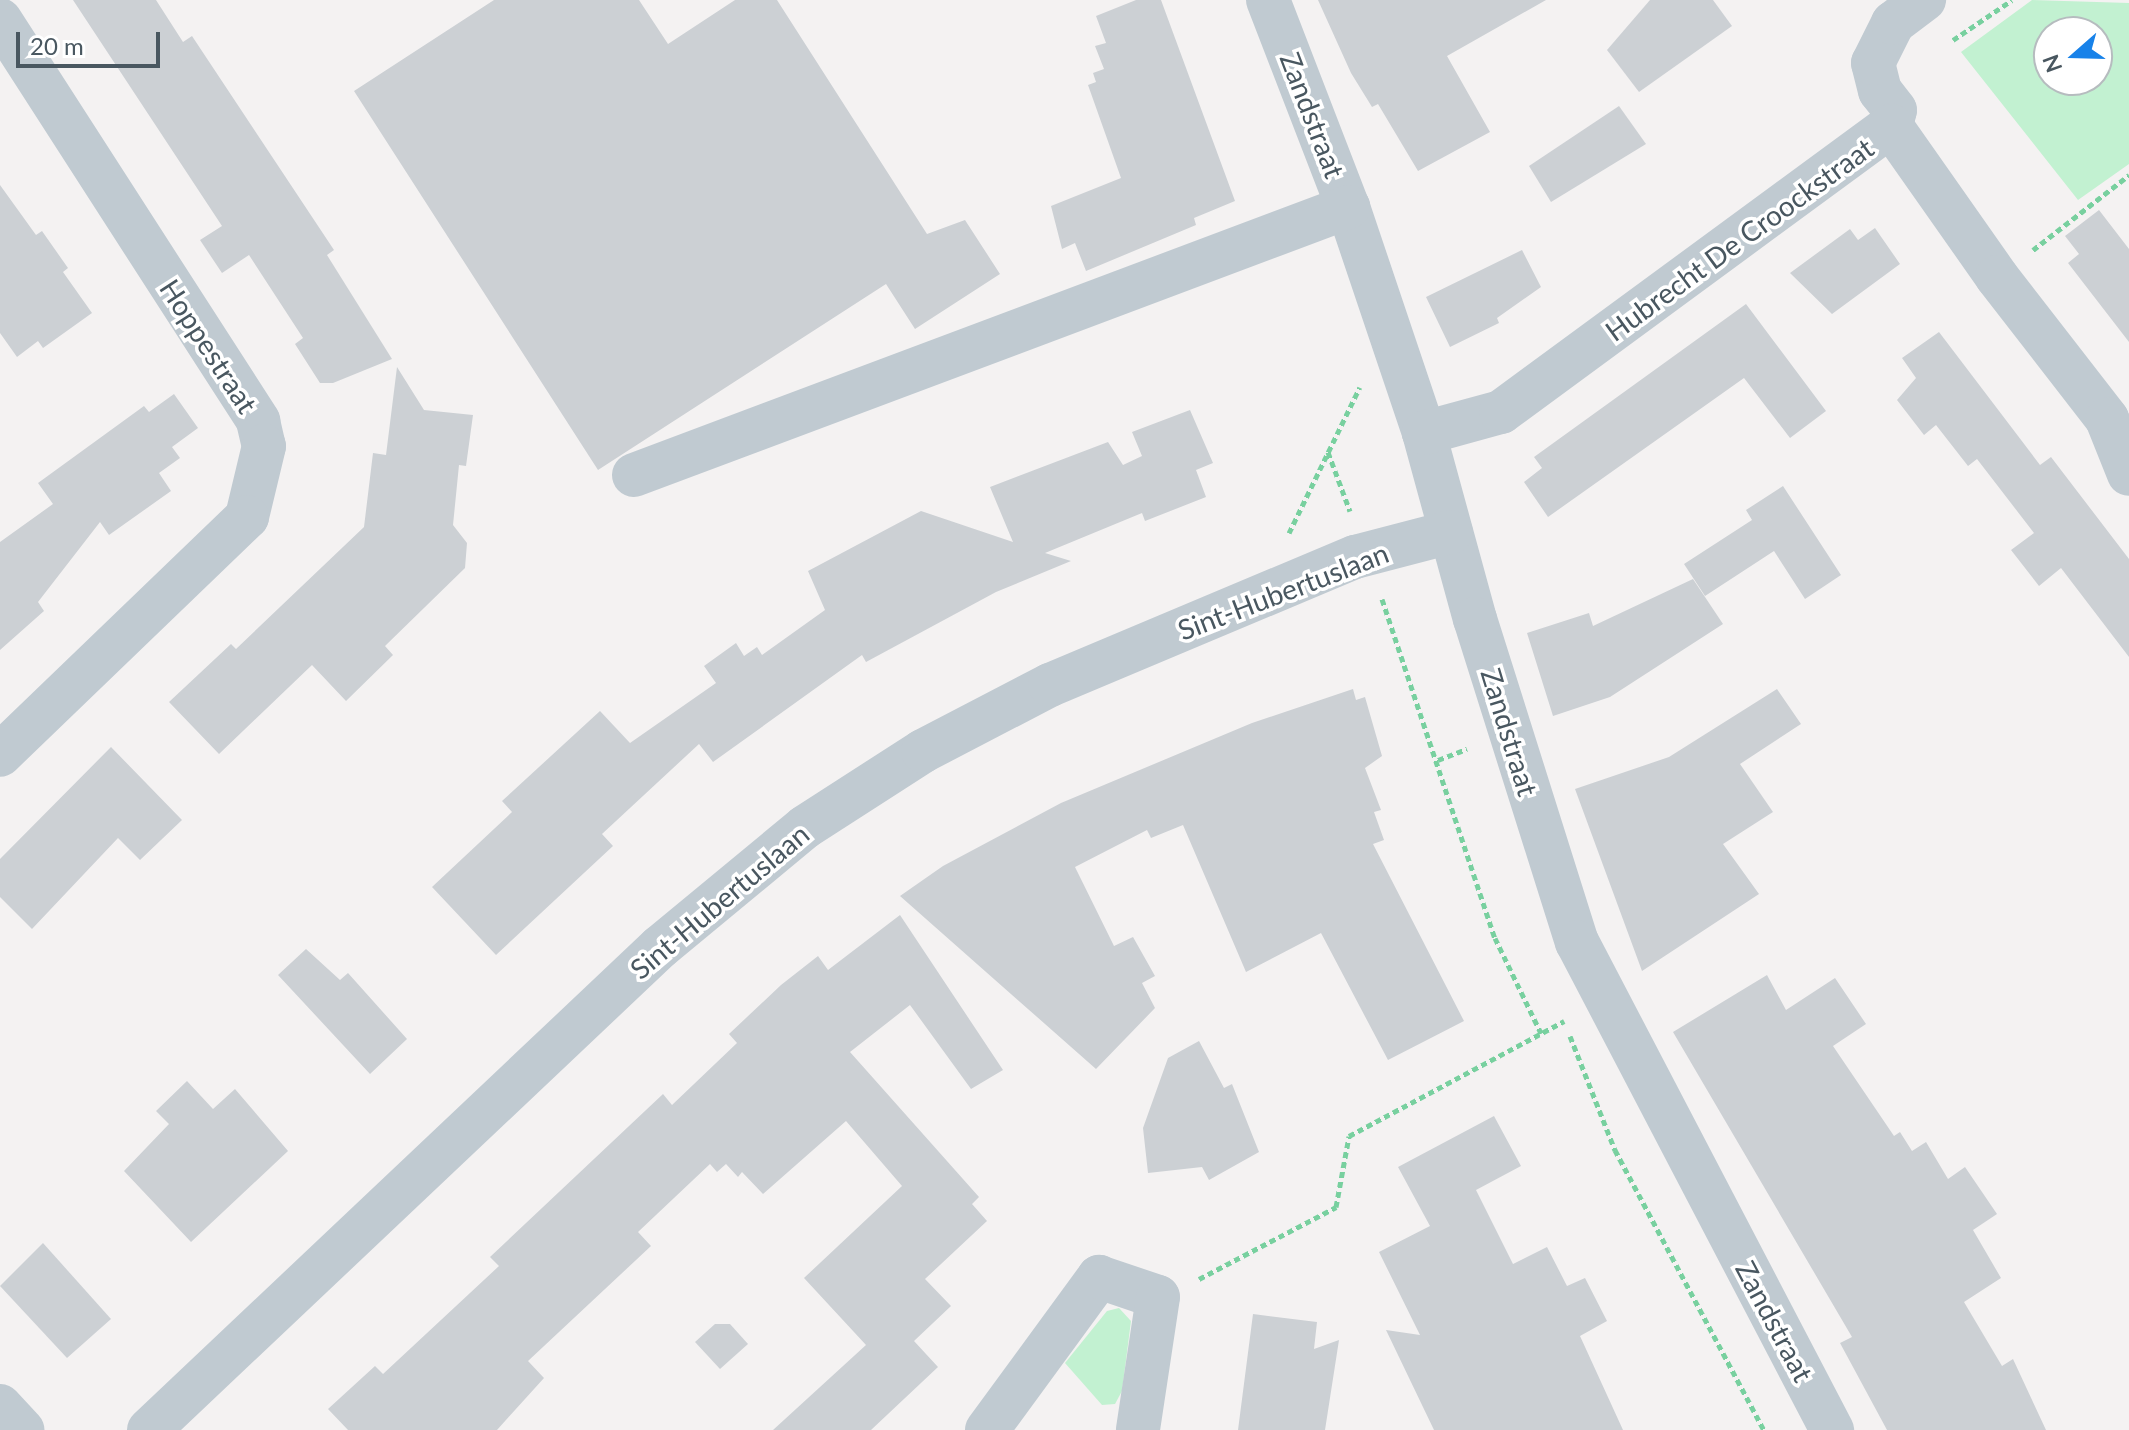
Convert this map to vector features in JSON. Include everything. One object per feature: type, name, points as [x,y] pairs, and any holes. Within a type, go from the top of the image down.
[{"type":"street","name":"Zandstraat","points":[[1268,0],[1348,207],[1424,433],[1451,532],[1577,942],[1832,1430]]},
{"type":"street","points":[[1891,126],[1895,110],[1880,91],[1873,63],[1893,23],[1924,0]]},
{"type":"street","name":"Hoppestraat","points":[[0,20],[258,421],[264,446],[247,517],[0,755]]},
{"type":"street","name":"Hubrecht De Croockstraat","points":[[1424,433],[1501,412],[1891,126],[1997,277],[2107,419],[2129,474]]},
{"type":"street","points":[[634,475],[1348,207]]},
{"type":"street","name":"Sint-Hubertuslaan","points":[[149,1430],[660,947],[805,827],[923,751],[1050,685],[1365,554],[1451,532]]},
{"type":"street","points":[[987,1430],[1099,1277],[1158,1297],[1138,1430]]},
{"type":"street","points":[[0,1406],[22,1430]]},
{"type":"path","points":[[1997,277],[2129,175]]},
{"type":"path","points":[[1283,546],[1364,378]]},
{"type":"path","points":[[1328,452],[1438,760],[1495,938],[1541,1033]]},
{"type":"path","points":[[1438,760],[1472,746]]},
{"type":"path","points":[[1158,1297],[1336,1207],[1349,1136],[1564,1021]]},
{"type":"green space","points":[[2032,0],[2129,3],[2129,164],[2078,200],[1961,52]]},
{"type":"green space","points":[[1119,1308],[1131,1321],[1122,1391],[1115,1404],[1102,1405],[1065,1363],[1107,1311]]},
{"type":"building","points":[[73,0],[156,0],[183,42],[192,36],[334,250],[327,255],[392,359],[333,383],[320,383],[295,344],[303,338],[249,255],[222,273],[200,240],[222,226]]},
{"type":"building","points":[[494,0],[639,0],[668,44],[735,0],[777,0],[927,234],[965,220],[1000,274],[915,329],[886,284],[598,470],[354,91]]},
{"type":"building","points":[[1136,0],[1161,0],[1235,201],[1194,218],[1196,225],[1086,271],[1075,243],[1062,249],[1051,206],[1121,178],[1088,85],[1096,82],[1093,73],[1104,69],[1095,46],[1106,43],[1096,16]]},
{"type":"building","points":[[1318,0],[1546,0],[1447,56],[1490,132],[1418,171],[1378,104],[1372,107],[1351,73]]},
{"type":"building","points":[[1650,0],[1713,0],[1732,26],[1639,92],[1607,50]]},
{"type":"building","points":[[1619,106],[1646,144],[1551,202],[1529,166]]},
{"type":"building","points":[[0,185],[36,235],[42,231],[68,268],[63,272],[92,313],[43,348],[38,341],[17,357],[0,333]]},
{"type":"building","points":[[2099,210],[2129,249],[2129,342],[2068,263],[2079,254],[2065,236]]},
{"type":"building","points":[[1875,228],[1900,264],[1832,314],[1790,273],[1850,229],[1858,240]]},
{"type":"building","points":[[1522,250],[1541,287],[1497,318],[1499,323],[1450,347],[1426,297]]},
{"type":"building","points":[[1746,304],[1826,411],[1790,438],[1744,378],[1548,517],[1524,482],[1542,468],[1534,457]]},
{"type":"building","points":[[1939,332],[2040,465],[2051,457],[2129,559],[2129,657],[2061,568],[2039,586],[2011,550],[2034,533],[1977,459],[1968,466],[1936,425],[1924,435],[1897,400],[1916,378],[1902,358]]},
{"type":"building","points":[[397,367],[424,410],[473,415],[466,466],[459,465],[453,525],[467,543],[465,568],[385,646],[393,655],[346,701],[312,665],[219,754],[169,702],[231,644],[236,649],[364,527],[373,453],[386,455]]},
{"type":"building","points":[[174,394],[198,428],[172,447],[180,458],[159,473],[171,491],[109,535],[100,522],[38,602],[44,611],[0,650],[0,542],[53,504],[38,483],[144,406],[149,412]]},
{"type":"building","points":[[1190,410],[1213,463],[1196,470],[1206,497],[1145,521],[1142,513],[1045,553],[1071,561],[996,592],[866,662],[862,655],[713,762],[699,744],[602,834],[613,846],[496,955],[432,887],[512,812],[502,801],[600,711],[630,743],[716,683],[704,666],[736,643],[744,656],[757,647],[762,655],[825,610],[808,571],[921,511],[1013,542],[990,487],[1108,442],[1123,465],[1142,456],[1132,432]]},
{"type":"building","points":[[1783,486],[1841,575],[1805,599],[1774,551],[1705,596],[1684,564],[1752,520],[1746,510]]},
{"type":"building","points":[[1693,579],[1723,624],[1610,697],[1553,716],[1527,633],[1589,613],[1593,626]]},
{"type":"building","points":[[1353,689],[1356,700],[1365,697],[1382,756],[1365,768],[1381,810],[1374,812],[1384,840],[1373,844],[1464,1021],[1388,1060],[1321,933],[1246,972],[1183,825],[1151,838],[1147,830],[1075,867],[1114,946],[1133,937],[1155,976],[1142,983],[1155,1008],[1096,1069],[900,896],[943,866],[1061,803],[1252,723]]},
{"type":"building","points":[[1777,689],[1801,724],[1740,764],[1773,812],[1723,844],[1759,894],[1642,971],[1575,789],[1669,757]]},
{"type":"building","points":[[111,747],[182,820],[140,860],[118,838],[32,929],[0,897],[0,859]]},
{"type":"building","points":[[900,915],[1003,1070],[971,1089],[910,1005],[850,1052],[979,1197],[972,1204],[987,1221],[925,1279],[951,1306],[914,1341],[938,1367],[871,1430],[773,1430],[866,1345],[804,1278],[902,1186],[846,1121],[763,1194],[742,1172],[738,1177],[726,1164],[717,1172],[710,1164],[638,1232],[651,1246],[528,1361],[544,1378],[497,1430],[348,1430],[328,1409],[375,1366],[383,1374],[499,1266],[490,1257],[663,1094],[672,1105],[737,1043],[729,1034],[781,985],[818,956],[828,970]]},
{"type":"building","points":[[306,949],[340,980],[348,973],[407,1039],[370,1074],[278,975]]},
{"type":"building","points":[[1767,975],[1786,1010],[1835,978],[1866,1024],[1833,1046],[1894,1136],[1900,1132],[1912,1151],[1926,1142],[1948,1179],[1965,1167],[1997,1214],[1973,1230],[2001,1278],[1964,1302],[2002,1366],[2013,1359],[2046,1430],[1887,1430],[1840,1343],[1852,1337],[1673,1032]]},
{"type":"building","points":[[1199,1041],[1224,1088],[1232,1084],[1259,1152],[1209,1180],[1202,1167],[1148,1173],[1143,1128],[1168,1058]]},
{"type":"building","points":[[187,1081],[213,1109],[235,1089],[288,1151],[191,1242],[124,1171],[169,1124],[156,1111]]},
{"type":"building","points":[[1494,1116],[1521,1166],[1476,1190],[1513,1264],[1547,1247],[1567,1286],[1585,1278],[1607,1321],[1580,1336],[1623,1430],[1434,1430],[1386,1330],[1420,1335],[1379,1252],[1430,1226],[1398,1167]]},
{"type":"building","points":[[43,1243],[111,1319],[67,1358],[0,1286]]},
{"type":"building","points":[[1253,1314],[1317,1322],[1314,1349],[1339,1340],[1325,1430],[1238,1430]]},
{"type":"building","points":[[715,1324],[730,1324],[748,1344],[720,1369],[695,1342]]}]
